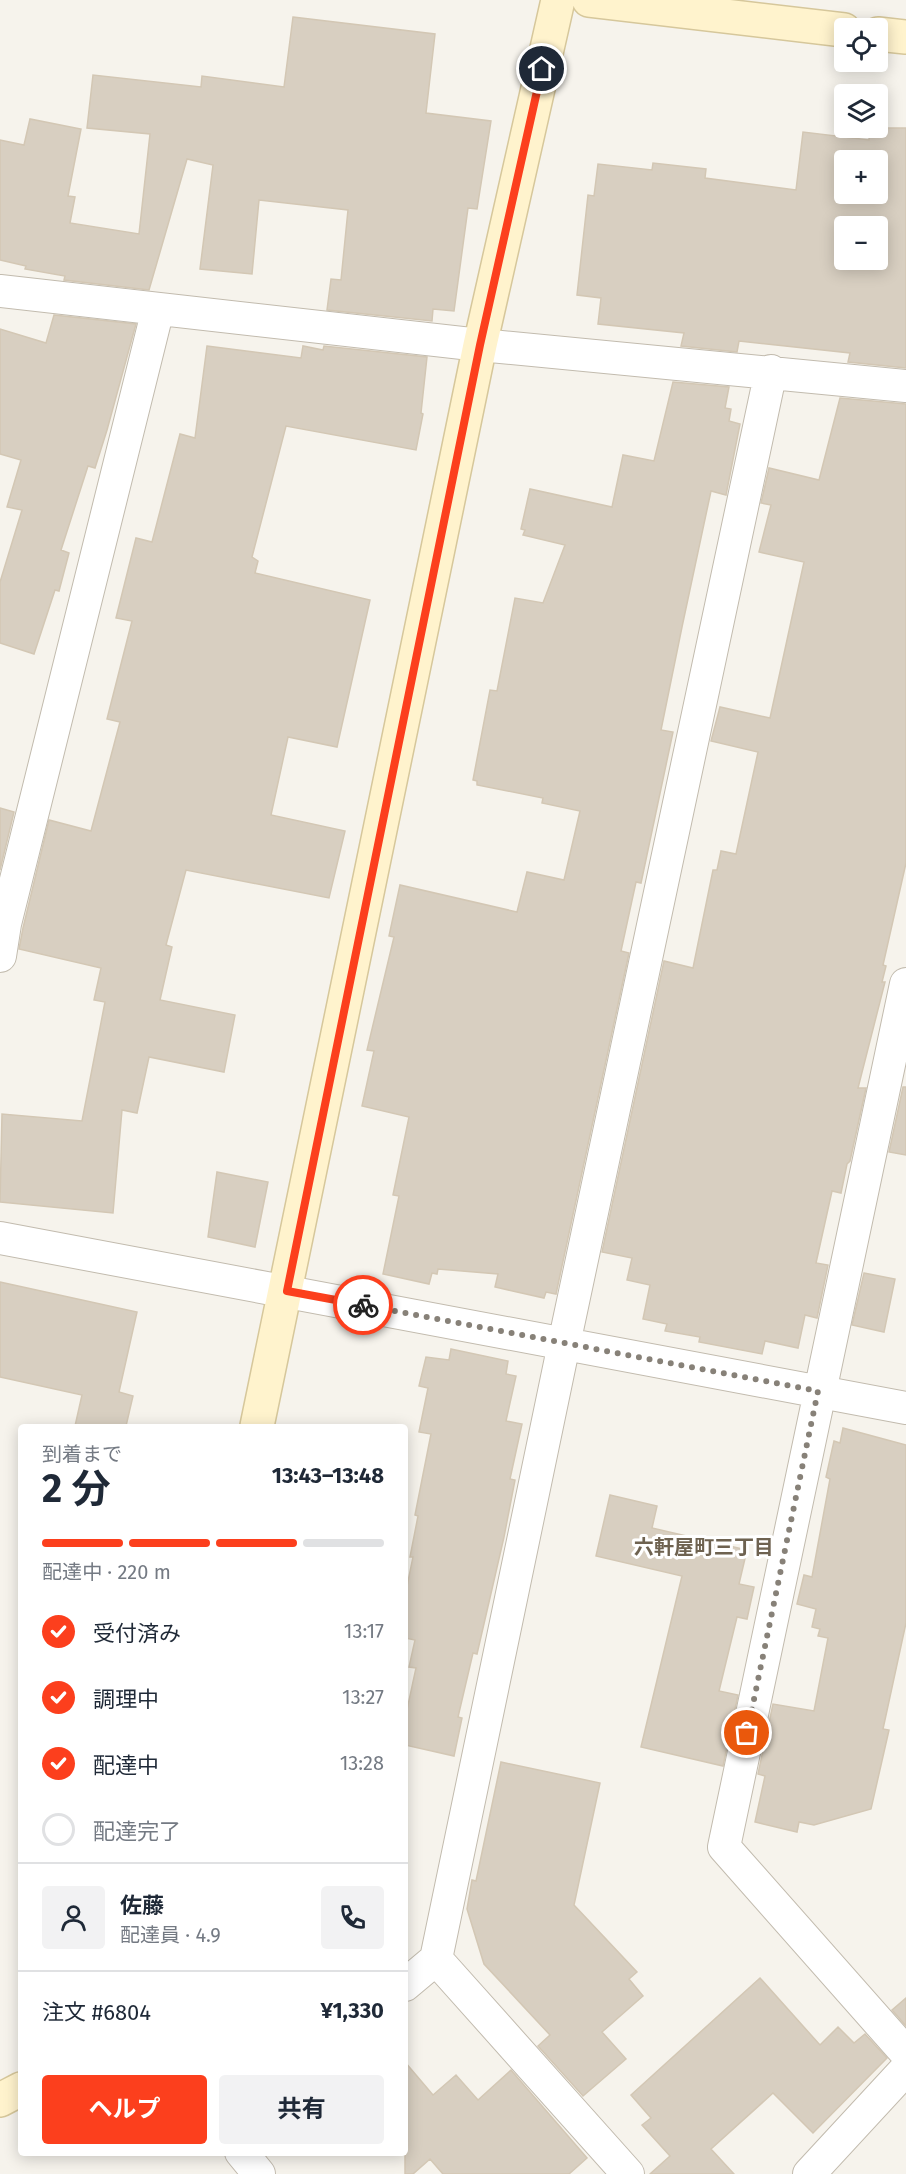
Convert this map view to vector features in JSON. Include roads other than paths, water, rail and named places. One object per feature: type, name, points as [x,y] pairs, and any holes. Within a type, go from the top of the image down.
[{"type":"street","points":[[257,1424],[287,1291],[480,345],[558,0]]},
{"type":"street","points":[[589,0],[834,29]]},
{"type":"street","points":[[888,35],[906,37]]},
{"type":"street","points":[[0,291],[480,345],[771,371],[906,386]]},
{"type":"street","points":[[0,956],[2,923],[158,309]]},
{"type":"street","points":[[408,1982],[436,1959],[771,371]]},
{"type":"street","points":[[906,984],[818,1391],[724,1847],[906,2053]]},
{"type":"street","points":[[0,1238],[906,1408]]},
{"type":"street","points":[[436,1959],[628,2174]]},
{"type":"street","points":[[809,2174],[906,2070]]},
{"type":"street","points":[[0,2100],[18,2091]]},
{"type":"street","points":[[244,2156],[259,2174]]},
{"type":"district","name":"六軒屋町三丁目","points":[[704,1547]]}]
